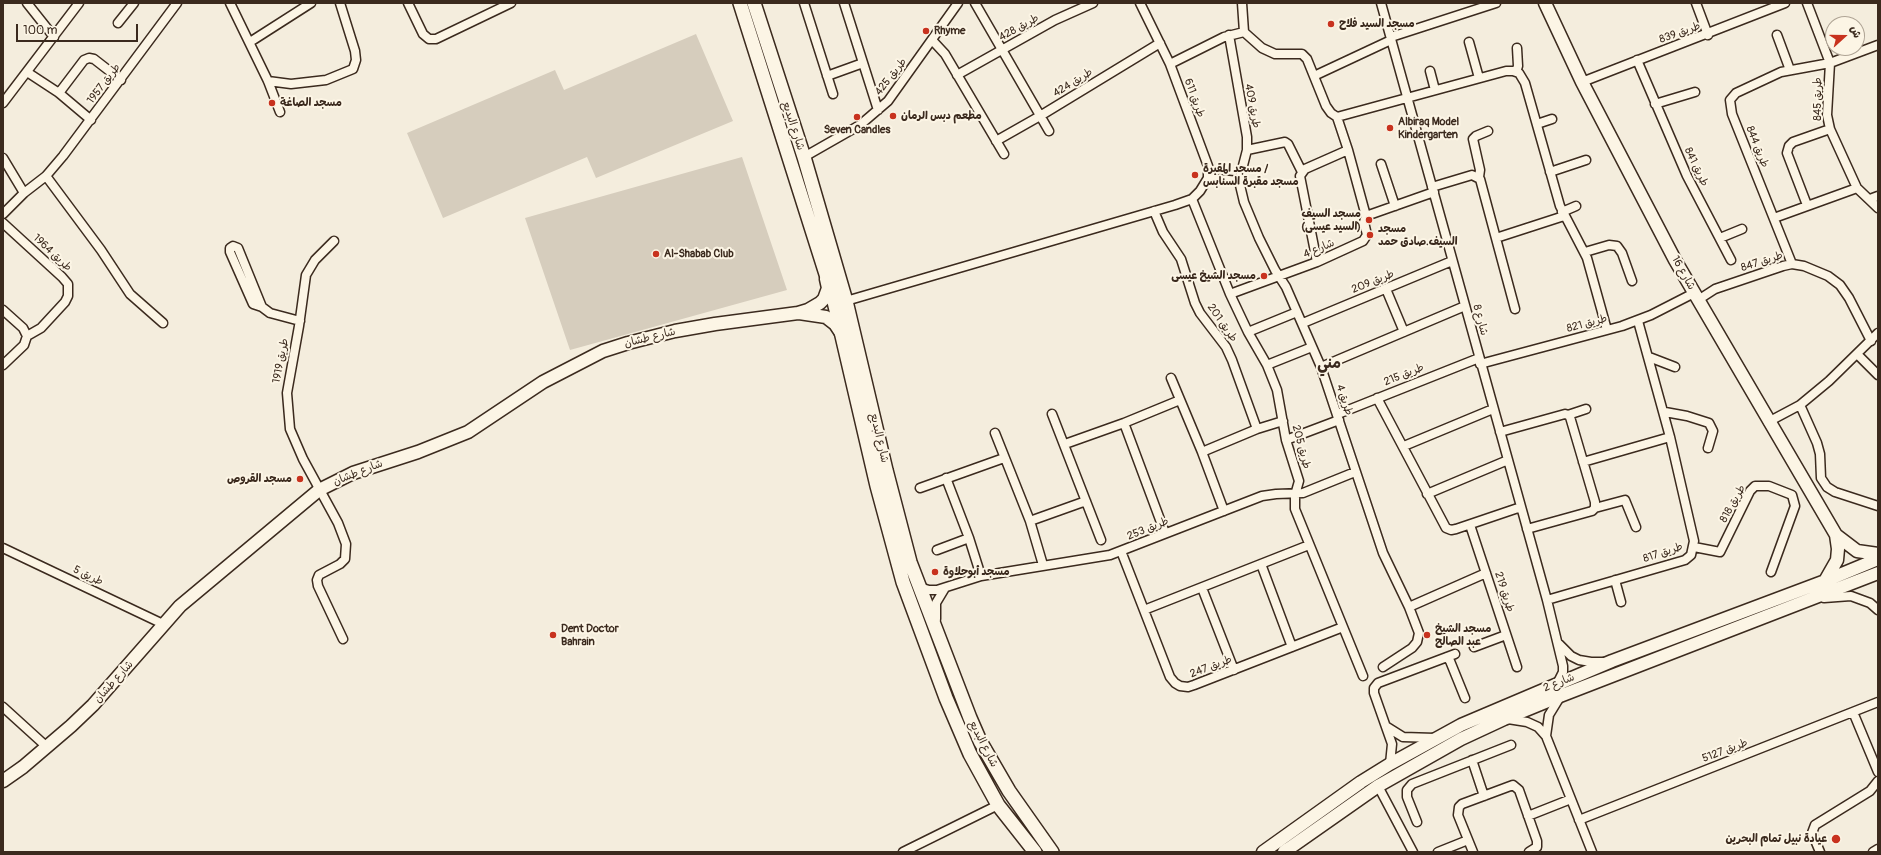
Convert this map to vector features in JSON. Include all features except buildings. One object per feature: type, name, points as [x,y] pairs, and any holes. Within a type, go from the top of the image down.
[{"type":"main road","name":"شارع البديع","points":[[740,3],[826,273],[842,334],[877,486],[903,582],[946,698],[970,754],[998,806],[1035,852]]},
{"type":"main road","name":"شارع البديع","points":[[754,3],[804,157],[846,301],[902,534],[919,587],[980,741],[1009,791],[1052,852]]},
{"type":"street","points":[[3,103],[79,3]]},
{"type":"street","points":[[118,23],[134,3]]},
{"type":"street","name":"طريق 1957","points":[[3,214],[24,193],[46,176],[122,80],[177,3]]},
{"type":"street","points":[[230,3],[268,81],[280,112]]},
{"type":"street","points":[[250,42],[312,3]]},
{"type":"street","points":[[268,81],[291,84],[318,81],[347,73],[353,69],[356,60],[355,51],[340,3]]},
{"type":"street","points":[[408,3],[423,34],[429,39],[436,39],[508,3]]},
{"type":"street","points":[[804,3],[833,94]]},
{"type":"street","points":[[844,3],[878,110]]},
{"type":"street","name":"طريق 425","points":[[804,157],[854,128],[888,101],[958,3]]},
{"type":"street","points":[[975,3],[1049,130]]},
{"type":"street","name":"طريق 428","points":[[957,75],[1056,20],[1093,3]]},
{"type":"street","name":"طريق 611","points":[[1140,3],[1170,64],[1185,109],[1208,166],[1208,178]]},
{"type":"street","points":[[1242,3],[1244,32],[1262,48],[1275,54],[1302,54],[1307,59],[1326,106],[1331,113],[1337,117],[1348,150],[1366,216],[1470,176],[1479,177]]},
{"type":"street","name":"شارع 8","points":[[1380,3],[1408,97],[1479,361],[1547,600],[1563,666],[1563,672],[1557,684]]},
{"type":"street","points":[[1314,76],[1391,39],[1496,3]]},
{"type":"street","name":"شارع 16","points":[[1545,3],[1582,82],[1696,296],[1768,422],[1836,535],[1857,551],[1878,554]]},
{"type":"street","points":[[1696,3],[1708,34]]},
{"type":"street","name":"طريق 839","points":[[1582,82],[1785,3]]},
{"type":"street","name":"طريق 845","points":[[1807,3],[1830,63],[1827,115],[1830,129],[1857,188],[1878,208]]},
{"type":"street","points":[[30,4],[54,37]]},
{"type":"street","points":[[1170,64],[1229,35],[1244,32]]},
{"type":"street","name":"طريق 409","points":[[1229,35],[1247,150],[1239,181]]},
{"type":"street","points":[[1777,35],[1790,70]]},
{"type":"street","points":[[932,40],[942,50],[1004,154]]},
{"type":"street","points":[[1469,42],[1479,78]]},
{"type":"street","name":"طريق 424","points":[[996,141],[1160,43]]},
{"type":"street","name":"طريق 844","points":[[1792,264],[1732,114],[1730,100],[1736,93],[1780,72],[1830,63],[1878,45]]},
{"type":"street","points":[[1516,72],[1518,66],[1517,48]]},
{"type":"street","points":[[58,93],[84,60],[89,58],[94,59],[122,80]]},
{"type":"street","name":"طريق 841","points":[[1637,60],[1687,176],[1731,260]]},
{"type":"street","points":[[827,76],[863,63]]},
{"type":"street","points":[[1430,71],[1435,90]]},
{"type":"street","points":[[1337,117],[1506,71],[1516,72],[1524,79],[1563,214],[1585,252],[1607,330]]},
{"type":"street","points":[[27,72],[58,93],[91,120]]},
{"type":"street","points":[[1655,104],[1695,92]]},
{"type":"street","points":[[1537,124],[1552,119]]},
{"type":"street","points":[[1807,205],[1787,153],[1789,146],[1793,142],[1830,129]]},
{"type":"street","points":[[1488,131],[1476,136],[1473,140],[1480,170],[1479,177],[1515,309]]},
{"type":"street","points":[[1247,150],[1285,142],[1288,144],[1302,172],[1299,181],[1317,262]]},
{"type":"street","points":[[1302,172],[1348,150]]},
{"type":"street","points":[[3,158],[24,193]]},
{"type":"street","points":[[1550,172],[1586,160]]},
{"type":"street","points":[[1381,164],[1395,206]]},
{"type":"street","points":[[46,176],[101,250],[130,294],[163,323]]},
{"type":"street","points":[[846,301],[1192,199],[1200,191],[1208,178],[1239,181]]},
{"type":"street","name":"طريق 4","points":[[1239,181],[1244,202],[1259,238],[1275,270],[1280,275],[1298,312],[1321,367],[1383,553],[1409,607],[1418,633],[1417,642],[1412,648],[1383,667]]},
{"type":"street","points":[[1774,218],[1857,188]]},
{"type":"street","points":[[1870,199],[1878,196]]},
{"type":"street","name":"طريق 205","points":[[1192,199],[1230,294],[1248,332],[1267,364],[1277,390],[1286,440],[1299,481],[1295,495],[1295,509],[1363,676]]},
{"type":"street","points":[[1496,238],[1563,214],[1576,206]]},
{"type":"street","name":"طريق 201","points":[[1154,211],[1163,232],[1181,259],[1195,303],[1226,347],[1257,429]]},
{"type":"street","name":"شارع 4","points":[[1280,275],[1317,262],[1365,240],[1367,235],[1364,222],[1366,216]]},
{"type":"street","name":"طريق 1964","points":[[3,223],[62,276],[68,284],[68,296],[65,302],[41,328],[27,336],[24,345],[3,365]]},
{"type":"street","points":[[1720,238],[1742,229]]},
{"type":"street","name":"طريق 1919","points":[[334,241],[315,260],[306,275],[300,321],[287,393],[290,428],[303,460],[338,523],[346,544],[345,559],[340,564],[319,575],[317,580],[318,586],[344,639]]},
{"type":"street","points":[[1585,252],[1612,245],[1617,246],[1621,250],[1632,281]]},
{"type":"street","points":[[262,307],[238,248],[232,246],[230,248],[230,252],[253,304],[262,307],[270,313],[300,321]]},
{"type":"street","name":"طريق 209","points":[[1303,323],[1452,261]]},
{"type":"street","name":"طريق 847","points":[[1696,296],[1783,266],[1792,264],[1804,266],[1828,276],[1840,285],[1849,298],[1871,341]]},
{"type":"street","points":[[798,313],[820,303],[824,299],[828,288],[826,273]]},
{"type":"street","points":[[1230,294],[1280,275]]},
{"type":"street","points":[[1386,289],[1404,332]]},
{"type":"street","name":"طريق 821","points":[[1479,361],[1638,321],[1696,296]]},
{"type":"street","points":[[1321,367],[1465,306]]},
{"type":"street","points":[[3,310],[23,328],[27,336]]},
{"type":"street","points":[[1248,332],[1298,312]]},
{"type":"street","points":[[798,313],[822,316],[831,320],[842,334]]},
{"type":"street","name":"شارع طشان","points":[[3,782],[47,747],[98,700],[180,606],[319,490],[353,473],[418,452],[468,432],[543,382],[603,351],[628,343],[715,324],[798,313]]},
{"type":"street","name":"طريق 817","points":[[1547,600],[1685,560],[1691,555],[1694,547],[1665,412],[1638,321]]},
{"type":"street","points":[[1768,422],[1800,405],[1858,355],[1878,333]]},
{"type":"street","points":[[1267,364],[1312,346]]},
{"type":"street","points":[[1858,355],[1878,374]]},
{"type":"street","points":[[1649,357],[1675,367]]},
{"type":"street","name":"طريق 215","points":[[1286,440],[1376,398],[1479,361]]},
{"type":"street","points":[[1172,378],[1224,511]]},
{"type":"street","points":[[1376,398],[1404,446],[1427,494],[1444,524],[1451,530],[1521,507]]},
{"type":"street","points":[[1065,444],[1124,423],[1180,400]]},
{"type":"street","points":[[1800,405],[1817,444],[1820,454],[1821,478],[1827,487],[1835,492],[1878,506]]},
{"type":"street","points":[[1404,446],[1493,409]]},
{"type":"street","points":[[1500,432],[1586,409]]},
{"type":"street","points":[[1665,412],[1687,416],[1712,425],[1713,431],[1708,448]]},
{"type":"street","points":[[1052,414],[1065,444],[1101,540]]},
{"type":"street","points":[[1568,415],[1570,417],[1595,508]]},
{"type":"street","points":[[1202,452],[1257,429],[1283,421]]},
{"type":"street","points":[[1124,423],[1166,533]]},
{"type":"street","points":[[995,433],[1030,521],[1043,565]]},
{"type":"street","points":[[1583,462],[1670,437]]},
{"type":"street","points":[[920,488],[1004,458]]},
{"type":"street","points":[[1427,494],[1508,460]]},
{"type":"street","name":"طريق 253","points":[[919,587],[933,590],[945,588],[980,576],[1095,558],[1121,551],[1268,494],[1295,495],[1316,489],[1355,472]]},
{"type":"street","points":[[946,478],[969,538],[980,576]]},
{"type":"street","name":"طريق 818","points":[[1694,547],[1720,552],[1750,491],[1755,486],[1770,486],[1792,495],[1795,506],[1771,572]]},
{"type":"street","points":[[1527,529],[1588,513],[1595,508],[1625,500],[1636,527]]},
{"type":"street","points":[[1030,521],[1086,501]]},
{"type":"street","name":"طريق 219","points":[[1470,525],[1517,666]]},
{"type":"street","name":"شارع 16","points":[[1825,581],[1837,560],[1838,549],[1836,535]]},
{"type":"street","points":[[937,550],[969,538]]},
{"type":"street","points":[[1144,610],[1309,545]]},
{"type":"street","name":"طريق 5","points":[[3,548],[163,624]]},
{"type":"street","name":"طريق 247","points":[[1121,551],[1170,677],[1180,686],[1188,687],[1343,627]]},
{"type":"street","name":"شارع 2","points":[[1264,852],[1361,782],[1436,738],[1491,711],[1612,661],[1825,581],[1878,559]]},
{"type":"street","points":[[1261,564],[1292,647]]},
{"type":"street","points":[[1409,607],[1486,573]]},
{"type":"street","name":"شارع 2","points":[[1285,851],[1378,786],[1435,752],[1504,719],[1878,573]]},
{"type":"street","points":[[1615,580],[1621,602]]},
{"type":"street","points":[[936,629],[936,603],[945,588]]},
{"type":"street","points":[[1202,588],[1234,670]]},
{"type":"street","points":[[1809,600],[1851,596],[1870,603],[1878,610]]},
{"type":"street","points":[[1474,647],[1506,635]]},
{"type":"street","points":[[1558,643],[1571,656],[1578,660],[1591,662],[1612,661]]},
{"type":"street","points":[[1390,764],[1392,744],[1387,726],[1374,693],[1374,688],[1378,683],[1455,654]]},
{"type":"street","points":[[1447,658],[1450,661],[1465,698]]},
{"type":"street","points":[[1546,736],[1549,714],[1560,696]]},
{"type":"street","name":"طريق 5127","points":[[1579,820],[1878,702]]},
{"type":"street","points":[[3,707],[47,747]]},
{"type":"street","points":[[1853,712],[1878,772]]},
{"type":"street","points":[[1504,719],[1516,719],[1527,722],[1538,727],[1546,736],[1592,852]]},
{"type":"street","points":[[1387,726],[1403,737],[1436,738]]},
{"type":"street","points":[[1417,822],[1407,797],[1409,786],[1511,745]]},
{"type":"street","points":[[1472,760],[1484,796]]},
{"type":"street","points":[[1820,852],[1812,833],[1815,825],[1870,791],[1878,781]]},
{"type":"street","points":[[1378,786],[1413,852]]},
{"type":"street","points":[[1473,852],[1458,815],[1458,810],[1462,804],[1510,786],[1515,786],[1519,790],[1538,843],[1534,850],[1529,852]]},
{"type":"street","points":[[1528,816],[1571,799]]},
{"type":"street","points":[[902,852],[998,806]]},
{"type":"street","points":[[1438,852],[1468,840]]},
{"type":"street","points":[[1873,852],[1878,849]]},
{"type":"shaded area","points":[[696,34],[733,121],[596,178],[587,157],[443,218],[407,133],[555,70],[564,90]]},
{"type":"shaded area","name":"Al-Shabab Club","points":[[742,157],[787,290],[570,350],[525,218]]},
{"type":"place","name":"مسجد السيد فلاح","points":[[1331,24]]},
{"type":"place","name":"Rhyme","points":[[926,31]]},
{"type":"place","name":"مسجد الصاغة","points":[[272,103]]},
{"type":"place","name":"مطعم دبس الرمان","points":[[893,116]]},
{"type":"place","name":"Seven Candles","points":[[857,117]]},
{"type":"place","name":"Albiraq Model Kindergarten","points":[[1390,128]]},
{"type":"place","name":"مسجد المقبرة / مسجد مقبرة السنابس","points":[[1195,175]]},
{"type":"place","name":"مسجد السيف (السيد عيسى)","points":[[1369,220]]},
{"type":"place","name":"مسجد السيف.صادق حمد","points":[[1370,235]]},
{"type":"place","name":"Al-Shabab Club","points":[[656,254]]},
{"type":"place","name":"مسجد الشيخ عيسى","points":[[1264,276]]},
{"type":"place","name":"مسجد القروص","points":[[300,479]]},
{"type":"place","name":"مسجد أبوحلاوة","points":[[935,572]]},
{"type":"place","name":"Dent Doctor Bahrain","points":[[553,635]]},
{"type":"place","name":"مسجد الشيخ عبد الصالح","points":[[1427,635]]},
{"type":"place","name":"عيادة نبيل تمام البحرين","points":[[1836,839]]},
{"type":"district","name":"مني","points":[[1329,364]]}]
